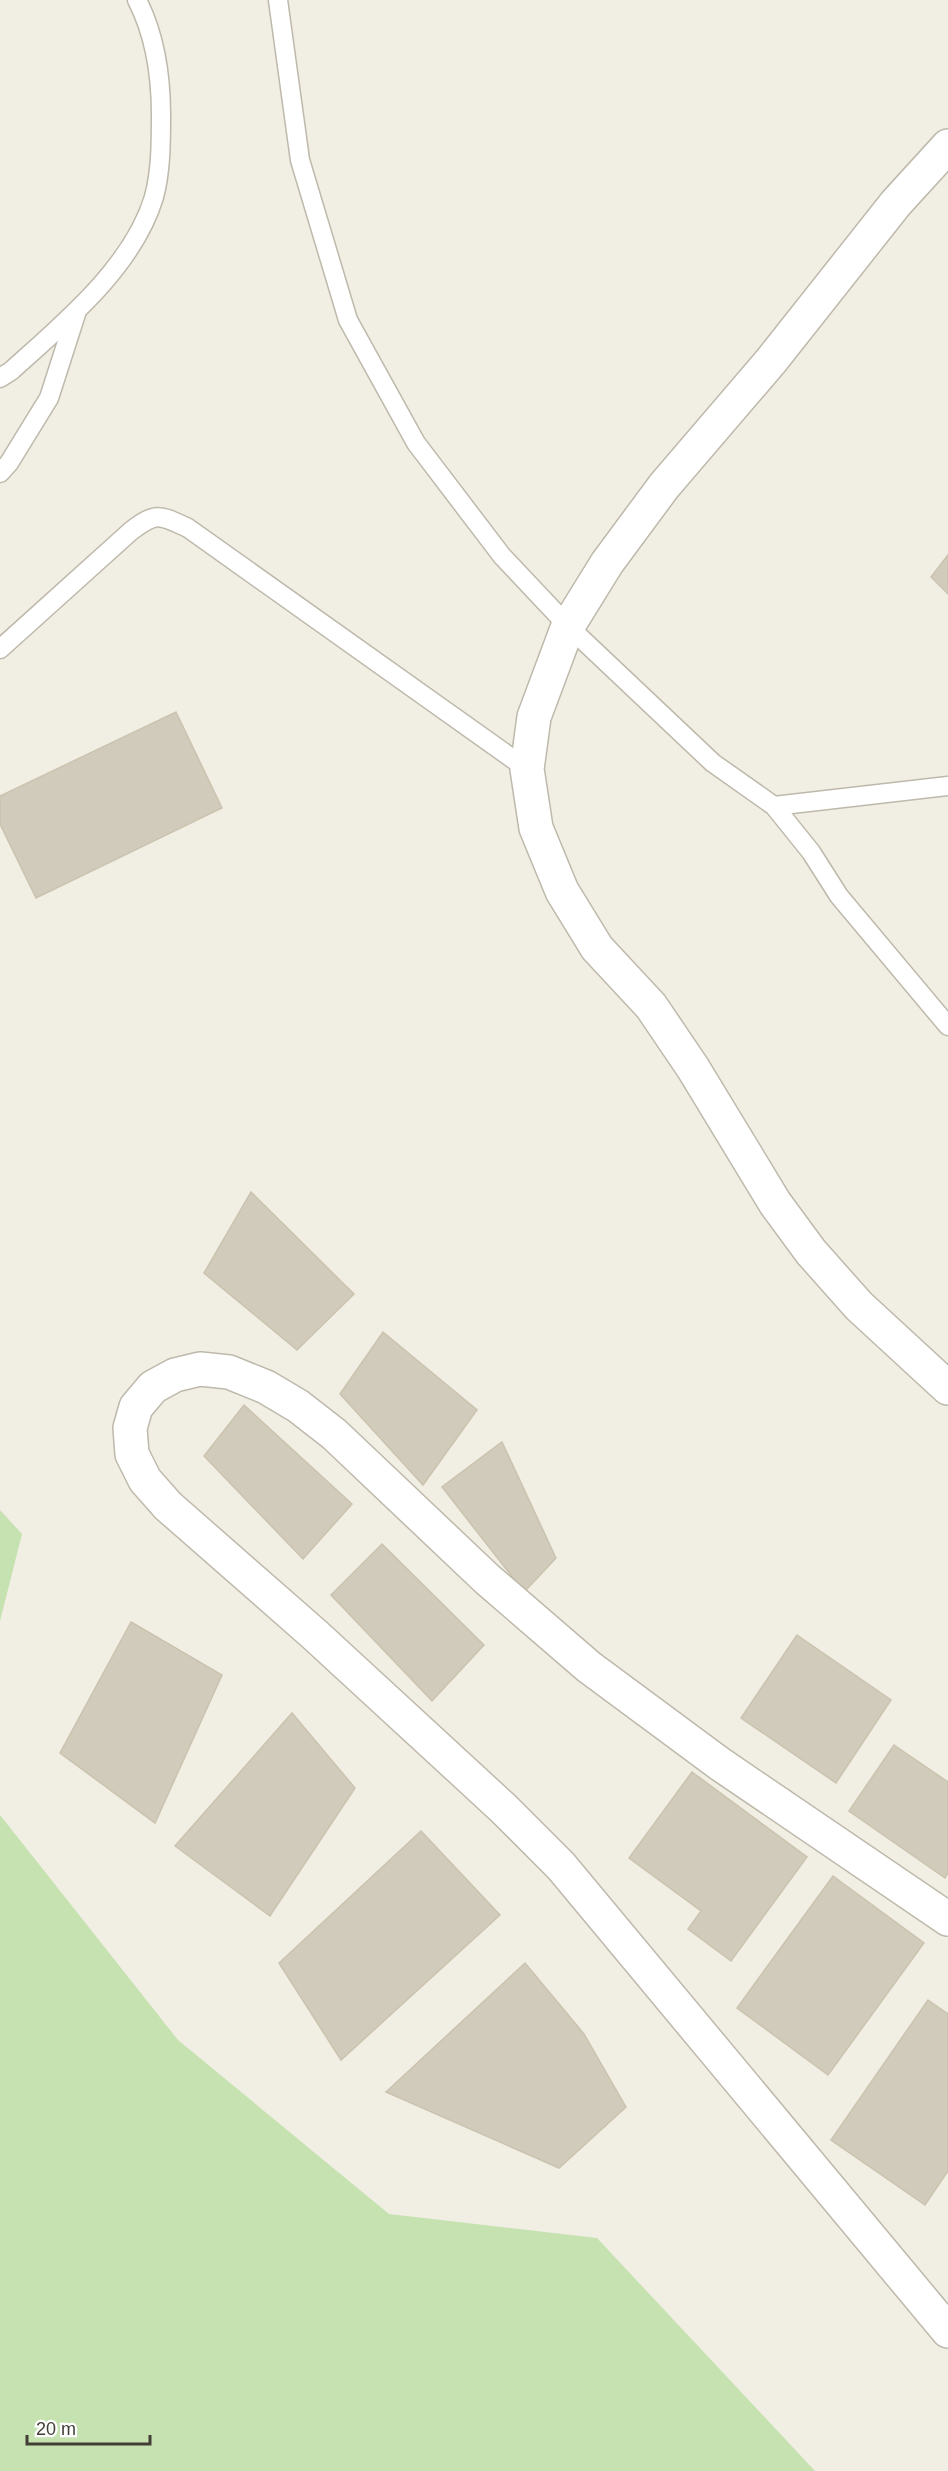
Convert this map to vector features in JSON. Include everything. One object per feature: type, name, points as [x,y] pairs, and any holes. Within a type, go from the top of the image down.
[{"type":"street","points":[[948,146],[896,202],[771,361],[664,486],[608,563],[568,626],[534,717],[527,769],[536,828],[562,891],[597,948],[651,1006],[693,1068],[775,1203],[811,1252],[859,1306],[948,1388]]},
{"type":"street","points":[[948,1919],[720,1764],[589,1667],[487,1579],[334,1434],[282,1396],[229,1372],[201,1369],[175,1375],[153,1387],[136,1407],[130,1428],[132,1454],[145,1480],[168,1506],[314,1634],[503,1808],[561,1866],[948,2331]]},
{"type":"lane","points":[[0,378],[11,371],[76,312],[131,248],[154,196],[161,146],[161,84],[147,20],[137,0]]},
{"type":"lane","points":[[278,0],[300,160],[348,320],[416,443],[502,556],[568,626],[713,763],[774,807],[811,852],[839,896],[948,1026]]},
{"type":"lane","points":[[0,472],[9,463],[48,398],[76,312]]},
{"type":"lane","points":[[0,649],[131,531],[148,518],[162,517],[188,528],[527,769]]},
{"type":"lane","points":[[774,807],[948,786]]},
{"type":"green space","points":[[0,1510],[22,1534],[0,1621]]},
{"type":"green space","points":[[0,1815],[178,2040],[389,2214],[597,2238],[815,2471],[0,2471]]},
{"type":"building","points":[[948,555],[948,594],[931,577]]},
{"type":"building","points":[[176,712],[222,808],[36,898],[0,824],[0,796]]},
{"type":"building","points":[[251,1192],[354,1294],[297,1350],[204,1273]]},
{"type":"building","points":[[383,1332],[477,1410],[423,1485],[340,1394]]},
{"type":"building","points":[[244,1405],[352,1504],[303,1559],[204,1456]]},
{"type":"building","points":[[502,1442],[556,1558],[524,1592],[442,1487]]},
{"type":"building","points":[[382,1544],[484,1645],[432,1701],[331,1595]]},
{"type":"building","points":[[131,1622],[222,1675],[155,1823],[60,1753]]},
{"type":"building","points":[[797,1635],[891,1700],[836,1783],[741,1718]]},
{"type":"building","points":[[292,1713],[355,1788],[270,1916],[175,1846]]},
{"type":"building","points":[[894,1745],[948,1782],[948,1873],[945,1878],[849,1811]]},
{"type":"building","points":[[692,1772],[807,1857],[731,1961],[688,1929],[701,1911],[629,1858]]},
{"type":"building","points":[[421,1831],[500,1915],[341,2060],[279,1963]]},
{"type":"building","points":[[833,1876],[924,1943],[828,2075],[737,2008]]},
{"type":"building","points":[[525,1963],[584,2034],[626,2107],[559,2168],[386,2092]]},
{"type":"building","points":[[928,2000],[948,2014],[948,2171],[925,2205],[831,2140]]}]
